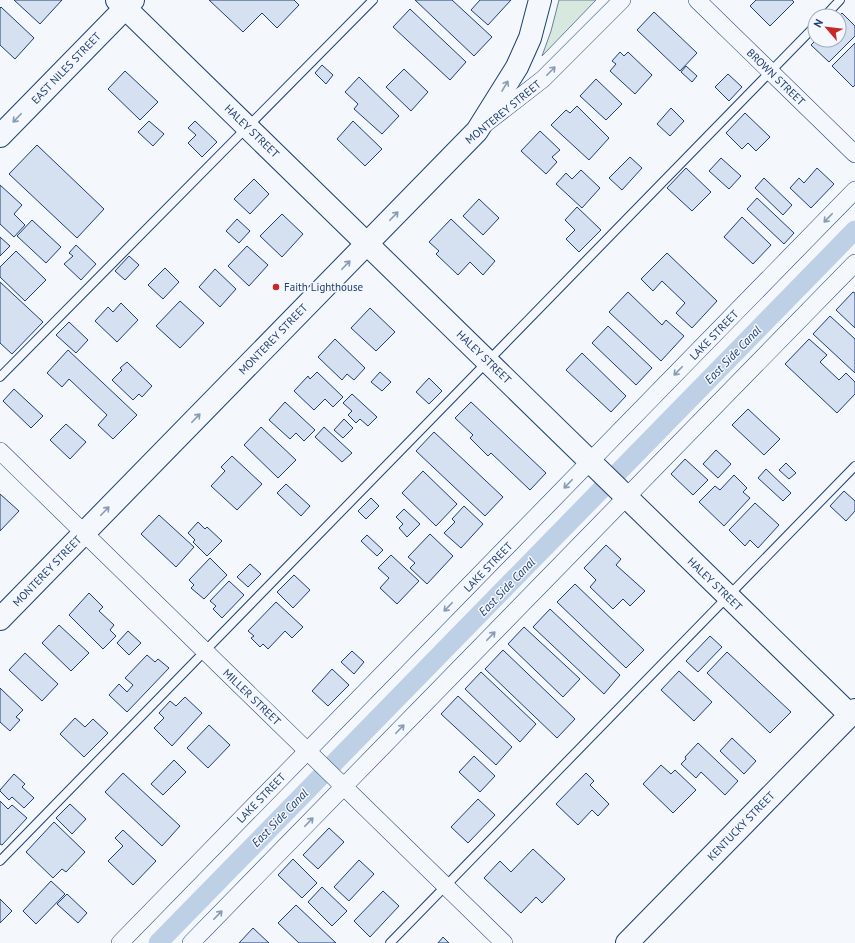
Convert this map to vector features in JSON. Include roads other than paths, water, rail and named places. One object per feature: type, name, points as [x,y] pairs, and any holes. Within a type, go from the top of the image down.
[{"type":"main road","points":[[477,131],[517,66],[530,38],[540,0]]},
{"type":"main road","name":"HALEY STREET","points":[[125,3],[247,126],[590,462],[728,596],[852,712]]},
{"type":"main road","name":"EAST NILES STREET","points":[[0,136],[125,3]]},
{"type":"main road","name":"MONTEREY STREET","points":[[0,619],[477,131]]},
{"type":"main road","name":"KENTUCKY STREET","points":[[627,943],[852,712]]},
{"type":"street","name":"MONTEREY STREET","points":[[477,131],[543,79],[622,0]]},
{"type":"street","name":"BROWN STREET","points":[[697,0],[855,154]]},
{"type":"street","name":"LAKE STREET","points":[[120,943],[855,190]]},
{"type":"street","points":[[191,943],[855,263]]},
{"type":"street","name":"MILLER STREET","points":[[0,451],[504,943]]},
{"type":"lane","points":[[0,377],[373,0]]},
{"type":"lane","points":[[832,8],[840,0]]},
{"type":"lane","points":[[0,861],[807,34]]},
{"type":"lane","points":[[390,943],[855,466]]},
{"type":"waterway","name":"East Side Canal","points":[[158,943],[855,230]]},
{"type":"place","name":"Faith Lighthouse","points":[[276,287]]}]
